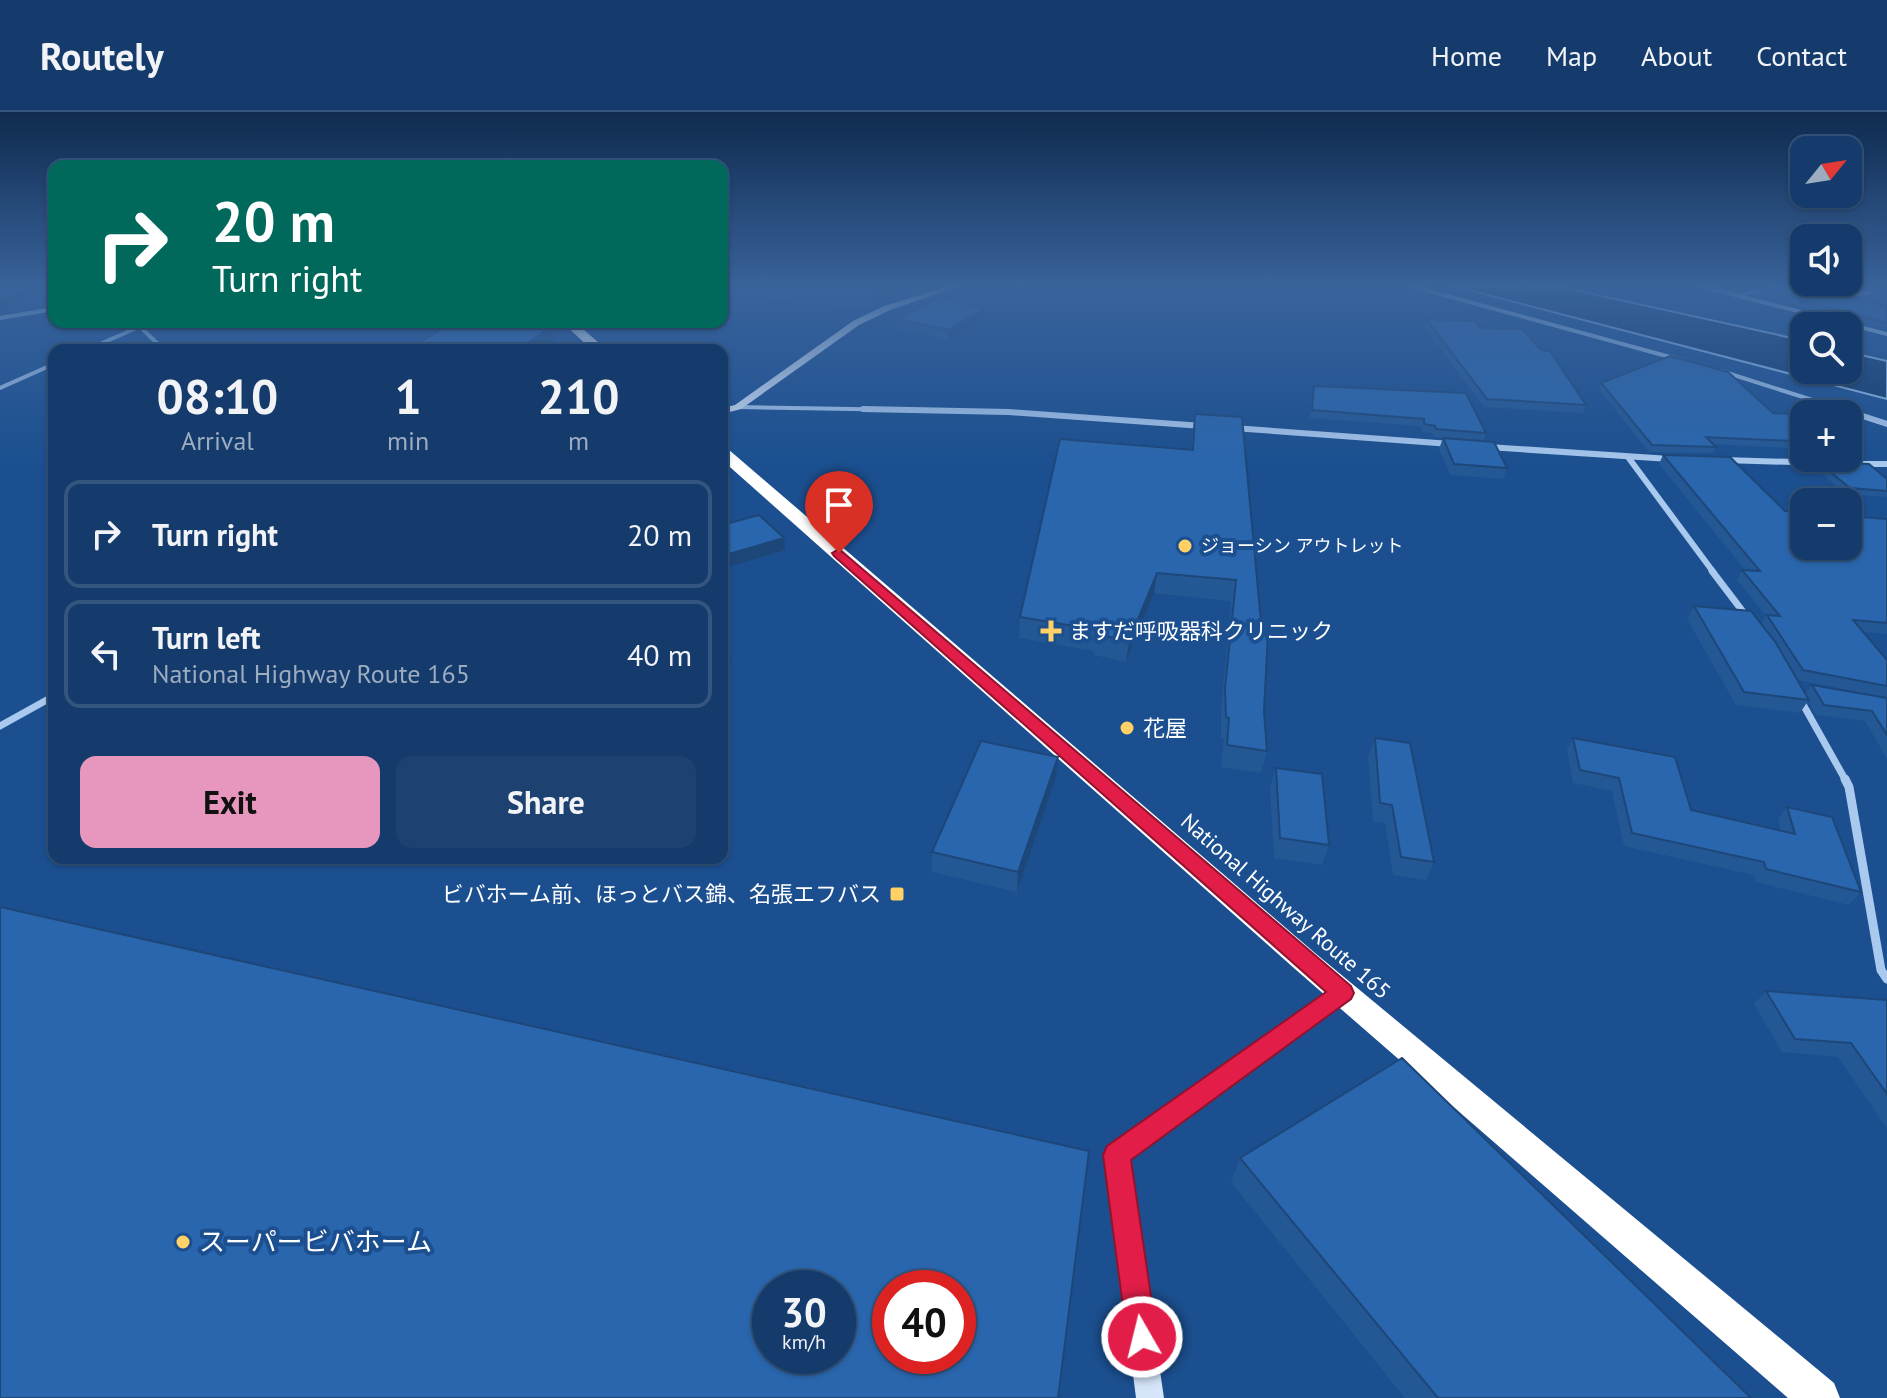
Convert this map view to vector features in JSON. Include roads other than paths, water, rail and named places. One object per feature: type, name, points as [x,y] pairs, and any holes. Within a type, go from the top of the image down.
[{"type":"highway","name":"National Highway Route 165","points":[[728,457],[1343,993],[1819,1398]]},
{"type":"street","points":[[738,407],[824,346]]},
{"type":"street","points":[[1631,346],[1686,361]]},
{"type":"street","points":[[0,388],[48,367]]},
{"type":"street","points":[[1717,370],[1887,424]]},
{"type":"street","points":[[728,410],[738,407],[1009,412],[1215,427]]},
{"type":"street","points":[[1231,428],[1453,444]]},
{"type":"street","points":[[1485,447],[1674,459]]},
{"type":"street","points":[[1628,457],[1755,627]]},
{"type":"street","points":[[1721,460],[1790,462]]},
{"type":"street","points":[[1862,464],[1887,464]]},
{"type":"street","points":[[1793,686],[1849,787],[1881,970],[1887,979]]},
{"type":"street","points":[[0,726],[48,699]]},
{"type":"street","points":[[1150,1398],[1117,1155],[1343,993]]},
{"type":"water","points":[[1683,346],[1790,346],[1790,374]]},
{"type":"water","points":[[1862,355],[1887,361],[1887,399],[1829,384],[1862,384]]},
{"type":"place","name":"ジョーシン アウトレット","points":[[1185,546]]},
{"type":"place","name":"ますだ呼吸器科クリニック","points":[[1051,631]]},
{"type":"place","name":"花屋","points":[[1127,728]]},
{"type":"place","name":"ビバホーム前、ほっとバス錦、名張エフバス","points":[[897,894]]},
{"type":"place","name":"スーパービバホーム","points":[[183,1242]]}]
